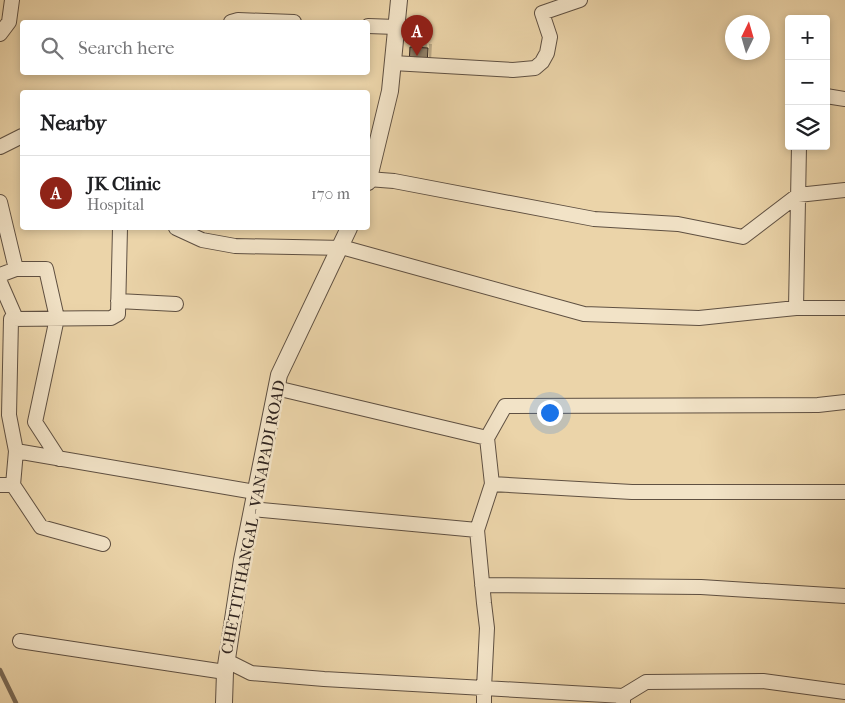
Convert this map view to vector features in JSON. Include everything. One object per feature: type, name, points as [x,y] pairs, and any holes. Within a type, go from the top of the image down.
[{"type":"street","points":[[0,34],[8,22],[12,0]]},
{"type":"street","points":[[370,160],[390,90],[399,0]]},
{"type":"street","points":[[393,63],[513,70],[535,68],[542,62],[547,53],[550,37],[542,13],[580,0]]},
{"type":"street","points":[[370,26],[396,27]]},
{"type":"street","points":[[830,97],[845,99]]},
{"type":"street","points":[[0,147],[20,137]]},
{"type":"street","points":[[796,308],[799,150]]},
{"type":"street","points":[[370,180],[394,181],[594,219],[678,224],[743,237],[798,195],[845,190]]},
{"type":"street","points":[[0,202],[16,269]]},
{"type":"street","points":[[11,319],[111,318],[118,314],[120,230]]},
{"type":"street","points":[[180,230],[202,240],[235,246],[340,247],[584,314],[699,318],[796,308],[845,308]]},
{"type":"street","name":"CHETTITHANGAL - VANAPADI ROAD","points":[[224,703],[225,669],[242,560],[279,375],[349,230]]},
{"type":"street","points":[[0,276],[16,269],[46,269],[57,318],[35,422],[59,459]]},
{"type":"street","points":[[0,282],[14,314],[11,319],[9,415],[16,451],[6,485],[41,527],[103,544]]},
{"type":"street","points":[[118,301],[176,304]]},
{"type":"street","points":[[276,388],[487,438]]},
{"type":"street","points":[[484,703],[488,628],[477,530],[492,484],[487,438],[506,406],[818,405],[845,402]]},
{"type":"street","points":[[16,451],[254,501],[477,530]]},
{"type":"street","points":[[492,484],[632,492],[845,492]]},
{"type":"street","points":[[482,585],[701,587],[845,596]]},
{"type":"street","points":[[20,641],[225,669],[233,664],[252,672],[260,673],[623,699],[646,682],[763,681],[845,692]]},
{"type":"building","points":[[410,47],[428,48],[427,66],[409,65]]},
{"type":"waterway","points":[[0,670],[16,703]]},
{"type":"place","name":"JK Clinic","points":[[417,56]]}]
